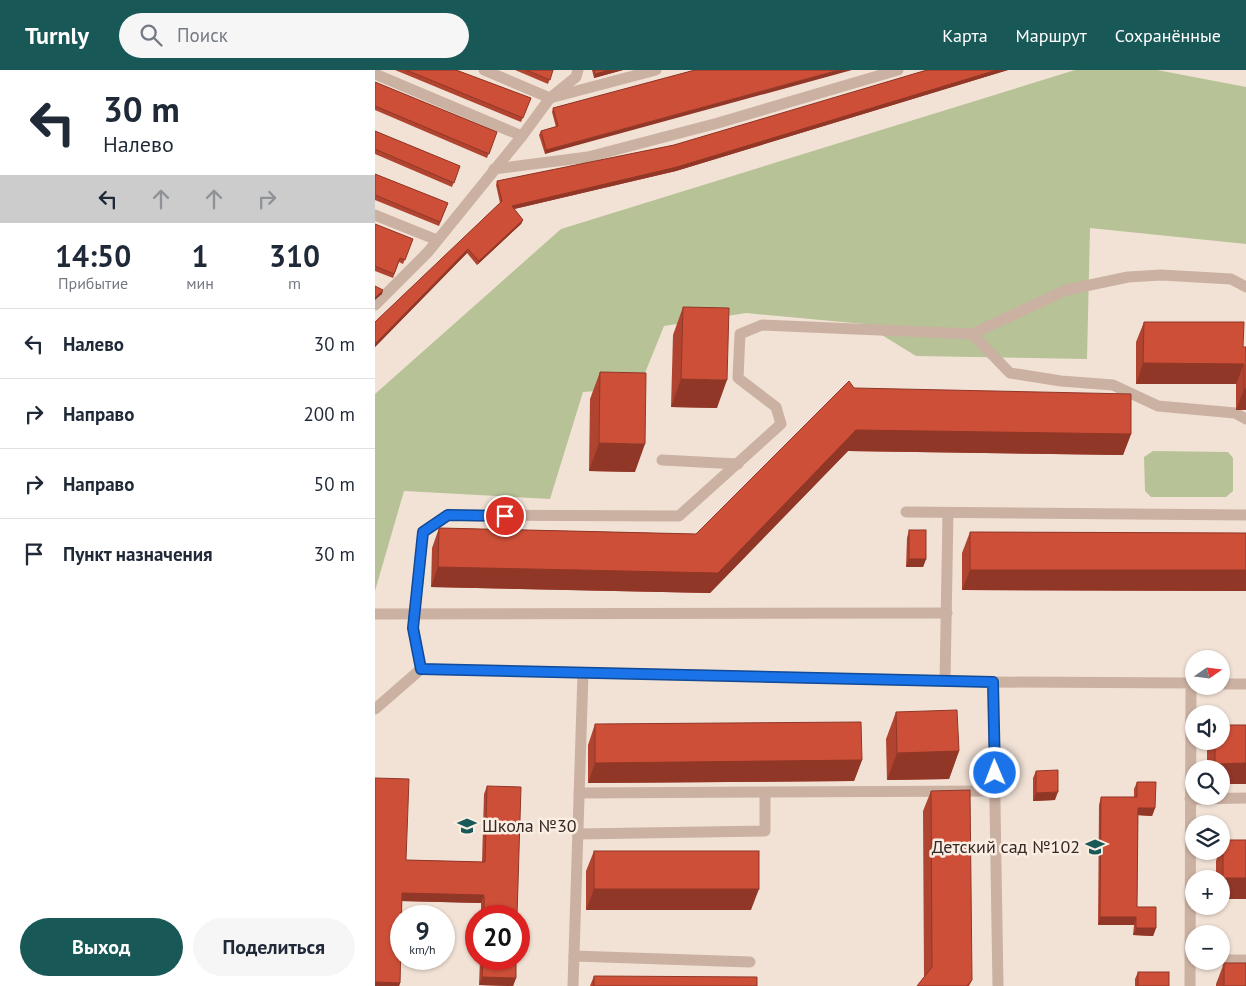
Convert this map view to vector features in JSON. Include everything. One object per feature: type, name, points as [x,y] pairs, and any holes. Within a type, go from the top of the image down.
[{"type":"lane","points":[[484,70],[550,98],[656,70]]},
{"type":"lane","points":[[375,305],[428,252],[522,136],[550,98],[576,77],[578,70]]},
{"type":"lane","points":[[494,169],[588,157],[719,122],[898,70]]},
{"type":"lane","points":[[375,74],[522,136]]},
{"type":"lane","points":[[375,215],[437,240]]},
{"type":"lane","points":[[421,669],[413,628],[423,532],[448,515],[679,516],[781,424],[776,406],[738,378],[740,334],[762,325],[972,334],[1066,290],[1127,277],[1161,275],[1231,279],[1246,287]]},
{"type":"lane","points":[[972,334],[1010,373],[1061,381],[1113,385],[1158,406],[1235,413],[1246,419]]},
{"type":"lane","points":[[662,460],[738,464]]},
{"type":"lane","points":[[905,512],[1246,515]]},
{"type":"lane","points":[[945,681],[948,513]]},
{"type":"lane","points":[[375,614],[947,613]]},
{"type":"lane","points":[[375,709],[421,669],[993,682],[1185,683]]},
{"type":"lane","points":[[573,986],[583,673]]},
{"type":"lane","points":[[993,682],[998,986]]},
{"type":"lane","points":[[1230,684],[1246,684]]},
{"type":"lane","points":[[1191,760],[1192,695]]},
{"type":"lane","points":[[579,793],[995,792]]},
{"type":"lane","points":[[578,834],[765,831],[765,793]]},
{"type":"lane","points":[[1230,798],[1246,798]]},
{"type":"lane","points":[[1192,860],[1192,925]]},
{"type":"lane","points":[[574,956],[750,962]]},
{"type":"lane","points":[[1230,960],[1246,960]]},
{"type":"lane","points":[[1190,986],[1191,970]]},
{"type":"green space","points":[[1075,70],[1157,70],[1246,87],[1246,244],[1090,228],[1087,359],[916,356],[864,324],[746,313],[664,326],[645,373],[606,390],[583,392],[550,499],[404,491],[375,591],[375,394],[561,229]]},
{"type":"green space","points":[[1153,451],[1228,452],[1233,458],[1233,491],[1226,497],[1151,497],[1145,491],[1144,457]]},
{"type":"building","points":[[406,70],[456,70],[531,98],[523,118]]},
{"type":"building","points":[[526,70],[553,70],[550,80]]},
{"type":"building","points":[[594,70],[610,70],[595,74]]},
{"type":"building","points":[[695,70],[839,70],[546,150],[541,131],[558,126],[553,108]]},
{"type":"building","points":[[927,70],[997,70],[677,167],[512,206],[523,220],[479,261],[468,249],[375,344],[375,322],[502,201],[497,181],[674,145]]},
{"type":"building","points":[[375,82],[497,132],[489,154],[375,106]]},
{"type":"building","points":[[375,131],[460,166],[454,183],[375,149]]},
{"type":"building","points":[[375,174],[448,203],[440,222],[375,195]]},
{"type":"building","points":[[375,224],[413,239],[405,260],[400,258],[394,274],[375,266]]},
{"type":"building","points":[[375,286],[383,290],[375,298]]},
{"type":"building","points":[[683,307],[729,308],[727,380],[681,379]]},
{"type":"building","points":[[1144,322],[1244,322],[1243,347],[1246,347],[1246,389],[1244,389],[1244,364],[1143,363]]},
{"type":"building","points":[[600,372],[646,373],[645,444],[599,443]]},
{"type":"building","points":[[849,381],[854,388],[1131,394],[1131,434],[856,430],[718,573],[438,567],[439,528],[696,534]]},
{"type":"building","points":[[909,530],[926,530],[926,559],[909,559]]},
{"type":"building","points":[[970,532],[1246,533],[1246,570],[970,570]]},
{"type":"building","points":[[957,710],[959,751],[897,753],[896,712]]},
{"type":"building","points":[[861,722],[862,760],[595,763],[595,724]]},
{"type":"building","points":[[1230,725],[1246,725],[1246,763],[1230,764],[1230,760],[1215,760],[1215,750],[1230,750]]},
{"type":"building","points":[[1058,770],[1058,792],[1036,793],[1036,771]]},
{"type":"building","points":[[375,778],[409,779],[406,860],[485,862],[487,786],[521,787],[517,905],[484,905],[484,895],[402,893],[402,905],[390,905],[390,970],[400,970],[400,983],[375,982]]},
{"type":"building","points":[[1137,782],[1156,782],[1155,808],[1138,808],[1137,907],[1156,907],[1156,928],[1136,928],[1136,917],[1100,917],[1101,797],[1137,797]]},
{"type":"building","points":[[970,790],[972,980],[967,986],[917,986],[932,967],[931,791]]},
{"type":"building","points":[[1230,840],[1246,840],[1246,878],[1230,878],[1230,870],[1223,870],[1223,860],[1230,860]]},
{"type":"building","points":[[594,851],[759,851],[759,889],[594,889]]},
{"type":"building","points":[[1230,963],[1246,963],[1246,986],[1224,986],[1224,970],[1230,970]]},
{"type":"building","points":[[482,970],[516,970],[516,978],[482,977]]},
{"type":"building","points":[[1138,972],[1169,972],[1169,986],[1138,986]]},
{"type":"building","points":[[594,976],[757,977],[757,986],[594,986]]},
{"type":"place","name":"Школа №30","points":[[467,826]]},
{"type":"place","name":"Детский сад №102","points":[[1095,847]]},
{"type":"route","points":[[505,516],[448,515],[423,532],[413,628],[421,669],[993,682],[995,773]]}]
